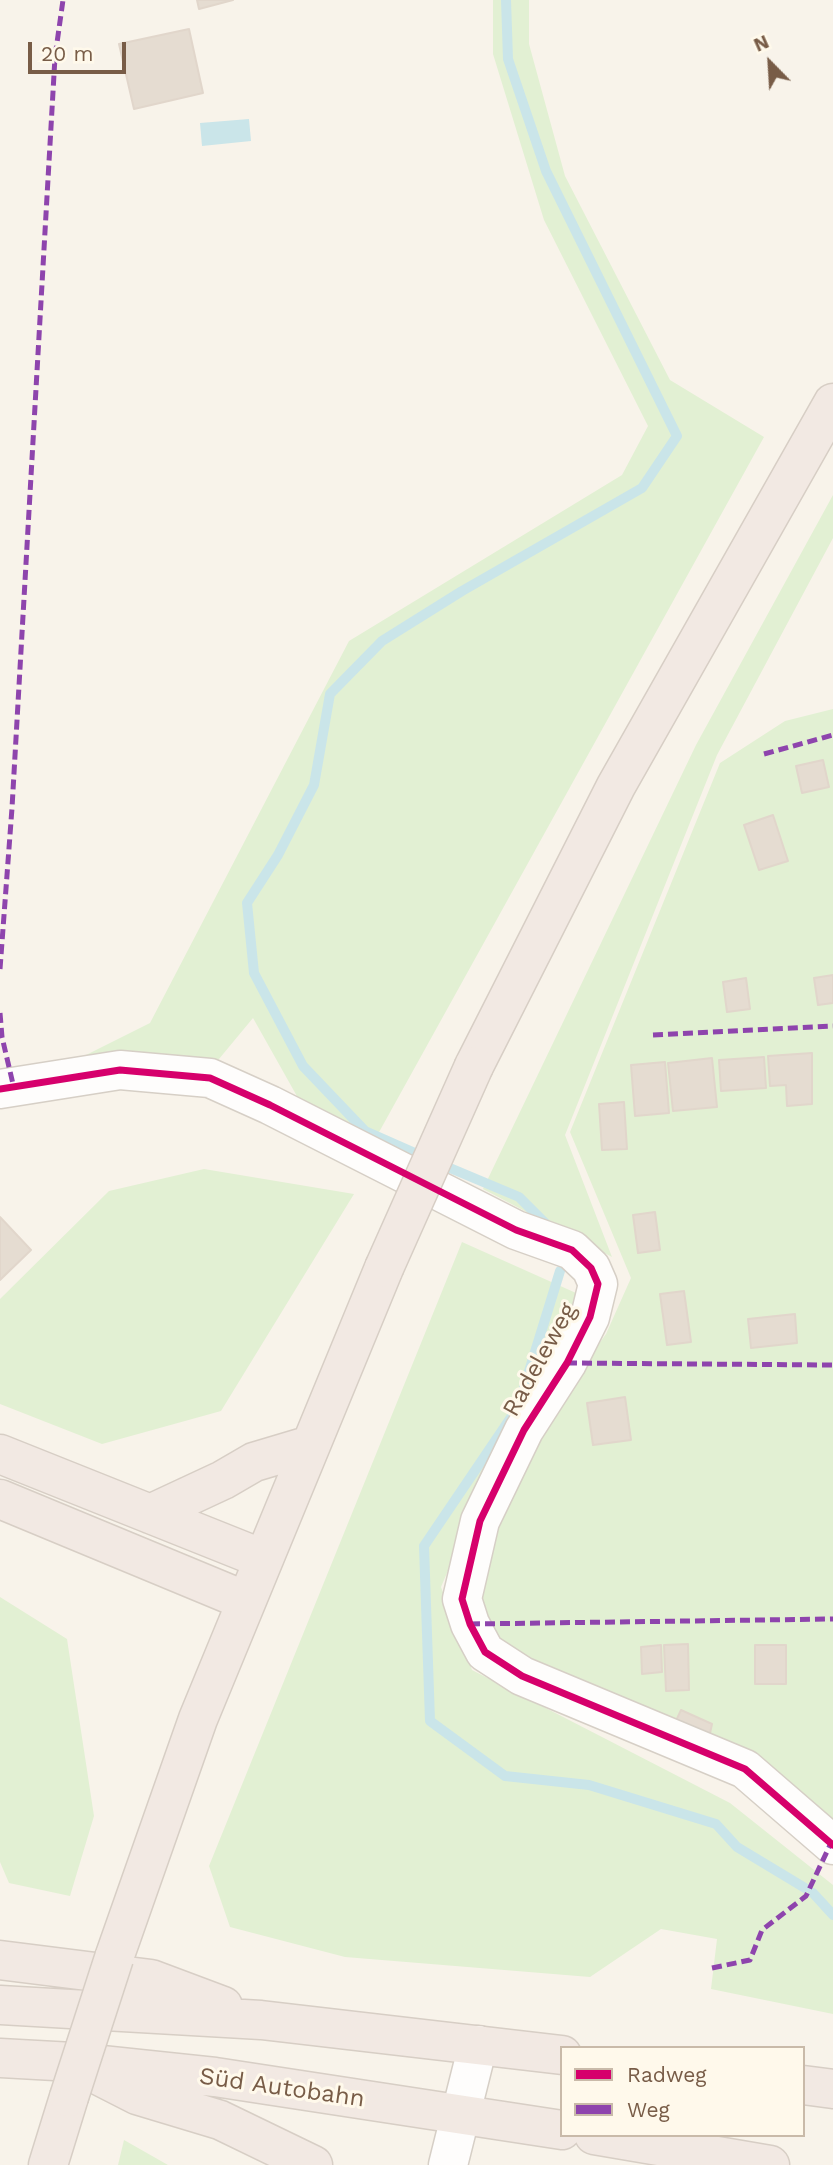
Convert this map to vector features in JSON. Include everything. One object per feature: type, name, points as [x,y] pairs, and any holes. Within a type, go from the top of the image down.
[{"type":"highway","points":[[48,2165],[154,1840],[198,1719],[384,1268],[474,1066],[616,786],[794,467],[833,403]]},
{"type":"highway","points":[[150,1514],[223,1480],[254,1462],[311,1444]]},
{"type":"highway","points":[[0,1454],[264,1559]]},
{"type":"highway","points":[[0,1499],[246,1601]]},
{"type":"highway","points":[[0,1960],[151,1979],[261,2020]]},
{"type":"highway","points":[[0,2005],[261,2020],[560,2055]]},
{"type":"highway","name":"Süd Autobahn","points":[[0,2058],[73,2062],[215,2077],[560,2130]]},
{"type":"highway","points":[[73,2062],[137,2095],[220,2120],[313,2165]]},
{"type":"highway","points":[[805,2085],[833,2089]]},
{"type":"highway","points":[[606,2137],[770,2165]]},
{"type":"street","name":"Radeleweg","points":[[0,1088],[120,1070],[210,1078],[270,1105],[516,1230],[572,1250],[591,1268],[598,1284],[590,1317],[566,1363],[524,1430],[480,1521],[461,1599],[470,1624],[485,1652],[522,1676],[745,1769],[833,1844]]},
{"type":"street","points":[[448,2165],[478,2045]]},
{"type":"green space","points":[[493,0],[529,0],[529,44],[565,176],[670,380],[764,437],[373,1143],[307,1114],[253,1018],[214,1065],[86,1055],[150,1023],[349,641],[622,475],[648,426],[544,220],[493,54]]},
{"type":"green space","points":[[833,495],[833,538],[717,755],[565,1135],[612,1257],[483,1189],[696,745]]},
{"type":"green space","points":[[833,709],[833,1827],[670,1728],[497,1642],[483,1617],[481,1587],[485,1562],[506,1507],[570,1384],[606,1334],[631,1278],[570,1132],[720,763],[785,721]]},
{"type":"green space","points":[[204,1169],[354,1194],[221,1411],[102,1444],[0,1404],[0,1299],[109,1191]]},
{"type":"green space","points":[[462,1242],[576,1293],[563,1344],[518,1407],[441,1587],[472,1670],[730,1803],[833,1885],[833,2014],[711,1989],[717,1939],[661,1929],[590,1977],[345,1957],[230,1927],[209,1866]]},
{"type":"green space","points":[[0,1597],[67,1639],[94,1816],[70,1896],[9,1883],[0,1862]]},
{"type":"green space","points":[[124,2140],[168,2165],[118,2165]]},
{"type":"water","points":[[249,119],[251,141],[202,146],[200,123]]},
{"type":"building","points":[[197,0],[233,0],[199,9]]},
{"type":"building","points":[[189,29],[203,93],[134,109],[119,44]]},
{"type":"building","points":[[823,760],[829,787],[802,793],[796,766]]},
{"type":"building","points":[[773,815],[788,861],[759,870],[744,825]]},
{"type":"building","points":[[833,975],[833,1003],[818,1005],[814,978]]},
{"type":"building","points":[[746,978],[750,1009],[727,1012],[723,982]]},
{"type":"building","points":[[812,1053],[812,1104],[787,1106],[786,1085],[770,1086],[768,1056]]},
{"type":"building","points":[[764,1057],[766,1088],[721,1091],[719,1060]]},
{"type":"building","points":[[712,1058],[717,1107],[673,1111],[668,1063]]},
{"type":"building","points":[[665,1062],[669,1113],[635,1116],[631,1065]]},
{"type":"building","points":[[624,1102],[627,1149],[602,1150],[599,1104]]},
{"type":"building","points":[[655,1212],[660,1250],[638,1253],[633,1215]]},
{"type":"building","points":[[0,1217],[31,1250],[0,1280]]},
{"type":"building","points":[[684,1291],[691,1342],[667,1345],[660,1294]]},
{"type":"building","points":[[795,1314],[797,1343],[751,1348],[748,1319]]},
{"type":"building","points":[[625,1397],[631,1440],[593,1445],[587,1403]]},
{"type":"building","points":[[688,1644],[689,1690],[666,1691],[664,1645]]},
{"type":"building","points":[[661,1645],[662,1672],[642,1674],[641,1647]]},
{"type":"building","points":[[755,1645],[786,1645],[786,1684],[755,1684]]},
{"type":"building","points":[[681,1710],[712,1724],[709,1738],[675,1723]]},
{"type":"waterway","points":[[424,1157],[365,1131],[303,1066],[254,973],[247,903],[278,855],[314,785],[330,694],[382,641],[462,591],[642,488],[677,436],[546,171],[508,59],[506,0]]},
{"type":"waterway","points":[[438,1163],[519,1197],[547,1225]]},
{"type":"waterway","points":[[560,1271],[518,1407],[424,1546],[430,1721],[505,1776],[589,1785],[716,1824],[737,1847],[805,1888]]},
{"type":"waterway","points":[[813,1893],[833,1915]]},
{"type":"marked path","points":[[0,969],[12,808],[55,57],[63,0]]},
{"type":"marked path","points":[[764,754],[833,735]]},
{"type":"marked path","points":[[0,1013],[2,1037],[13,1084]]},
{"type":"marked path","points":[[653,1035],[833,1026]]},
{"type":"marked path","points":[[567,1363],[833,1365]]},
{"type":"marked path","points":[[470,1624],[833,1619]]},
{"type":"marked path","points":[[712,1968],[750,1960],[762,1930],[806,1896],[831,1843]]},
{"type":"cycle path","points":[[0,1089],[120,1070],[210,1078],[270,1105],[516,1230],[572,1250],[591,1268],[598,1284],[590,1317],[567,1363],[524,1430],[480,1521],[462,1599],[470,1624],[485,1652],[522,1676],[745,1769],[833,1845]]}]
